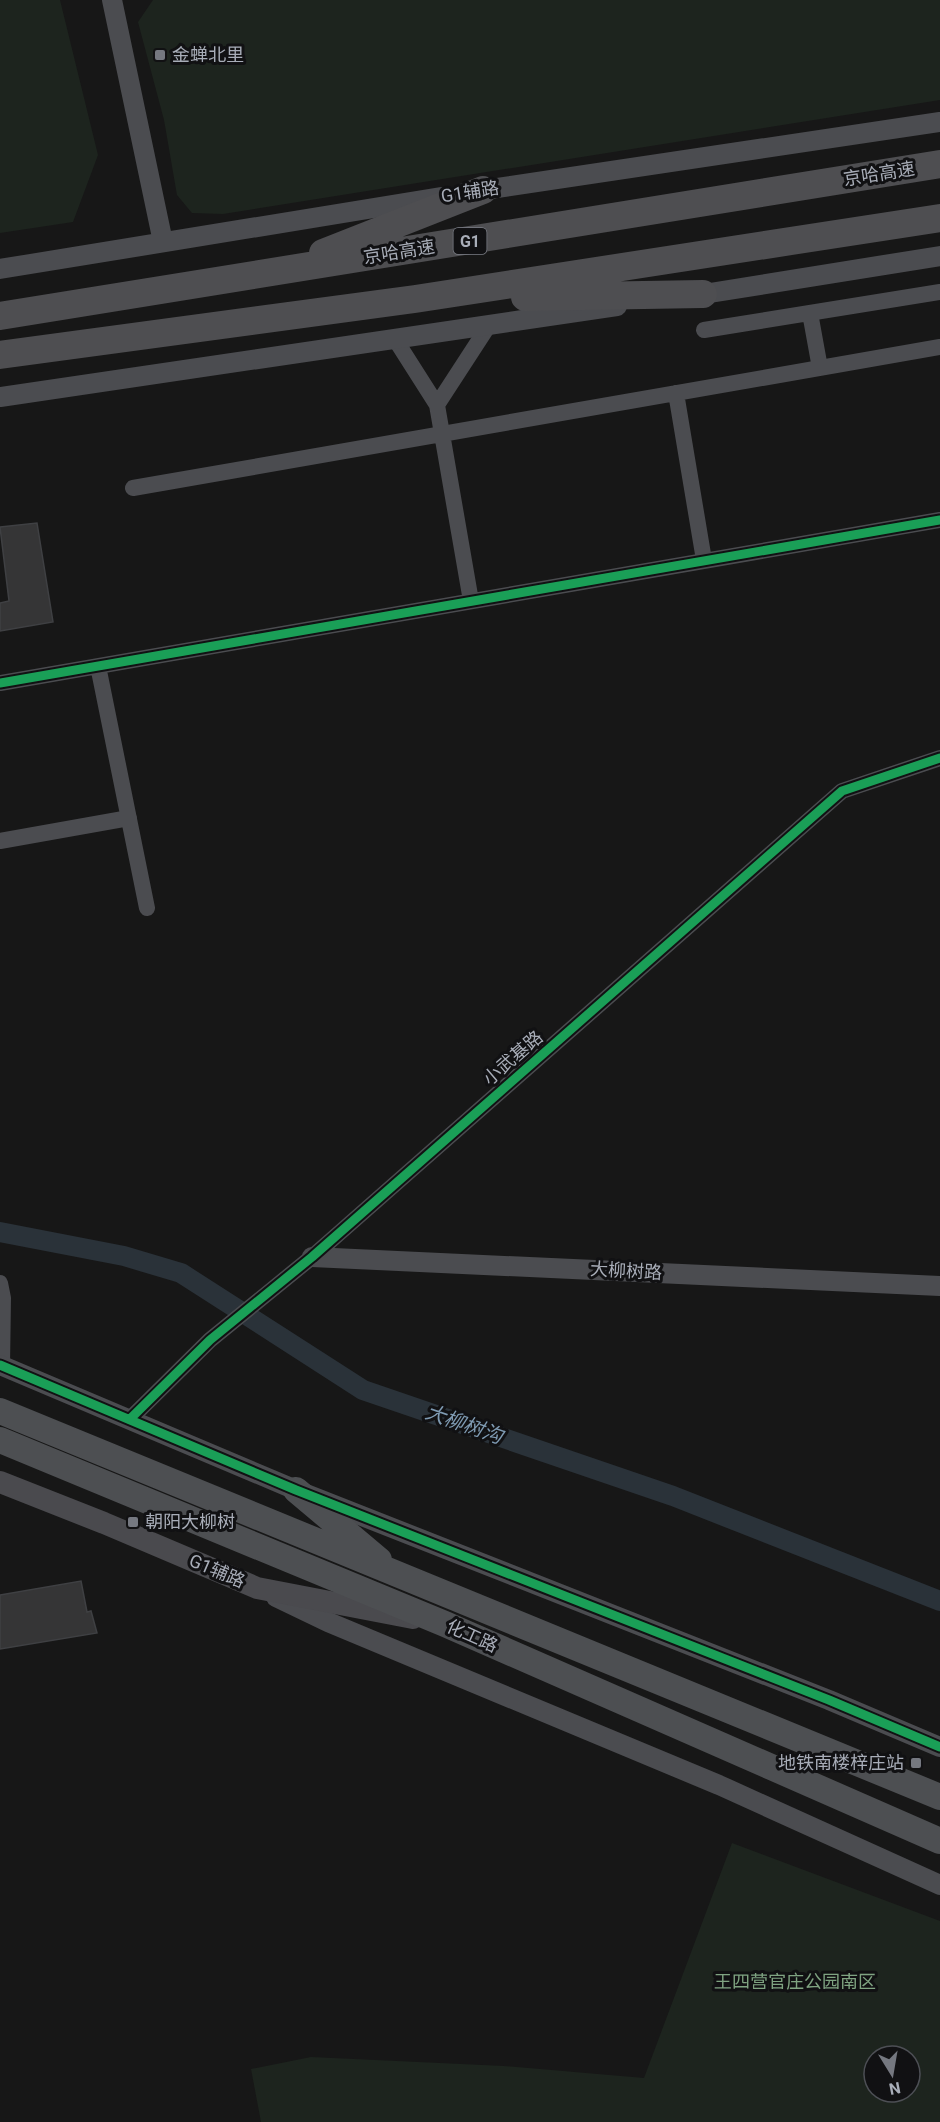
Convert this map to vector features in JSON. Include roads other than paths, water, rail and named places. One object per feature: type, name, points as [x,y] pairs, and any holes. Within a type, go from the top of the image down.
[{"type":"highway","name":"京哈高速","points":[[0,316],[940,164]]},
{"type":"highway","points":[[269,274],[483,190]]},
{"type":"highway","points":[[1,355],[415,298],[940,218]]},
{"type":"highway","points":[[415,298],[703,294]]},
{"type":"main road","name":"化工路","points":[[0,1411],[940,1797]]},
{"type":"main road","name":"化工路","points":[[0,1440],[445,1624],[940,1841]]},
{"type":"main road","name":"G1辅路","points":[[0,1482],[257,1588],[445,1624]]},
{"type":"main road","points":[[296,1490],[398,1575]]},
{"type":"street","points":[[112,0],[163,242]]},
{"type":"street","name":"G1辅路","points":[[0,269],[483,190],[940,122]]},
{"type":"street","points":[[0,397],[703,294],[940,256]]},
{"type":"street","points":[[705,330],[940,292]]},
{"type":"street","points":[[810,313],[820,368]]},
{"type":"street","points":[[437,405],[489,325]]},
{"type":"street","points":[[395,339],[437,405],[471,601]]},
{"type":"street","points":[[133,488],[940,347]]},
{"type":"street","points":[[676,393],[704,560]]},
{"type":"street","points":[[0,683],[940,520]]},
{"type":"street","points":[[98,666],[147,908]]},
{"type":"street","name":"小武基路","points":[[130,1419],[210,1340],[312,1257],[842,790],[940,758]]},
{"type":"street","points":[[0,841],[129,818]]},
{"type":"street","name":"大柳树路","points":[[312,1257],[940,1286]]},
{"type":"street","points":[[0,1283],[3,1298],[1,1366],[296,1490],[818,1696],[940,1747]]},
{"type":"street","points":[[257,1588],[328,1622],[719,1785],[940,1885]]},
{"type":"waterway","name":"大柳树沟","points":[[0,1232],[124,1256],[181,1273],[363,1390],[673,1496],[940,1601]]},
{"type":"place","name":"金蝉北里","points":[[160,55]]},
{"type":"place","name":"朝阳大柳树","points":[[133,1522]]},
{"type":"place","name":"地铁南楼梓庄站","points":[[916,1763]]},
{"type":"park label","name":"王四营官庄公园南区","points":[[795,1982]]}]
